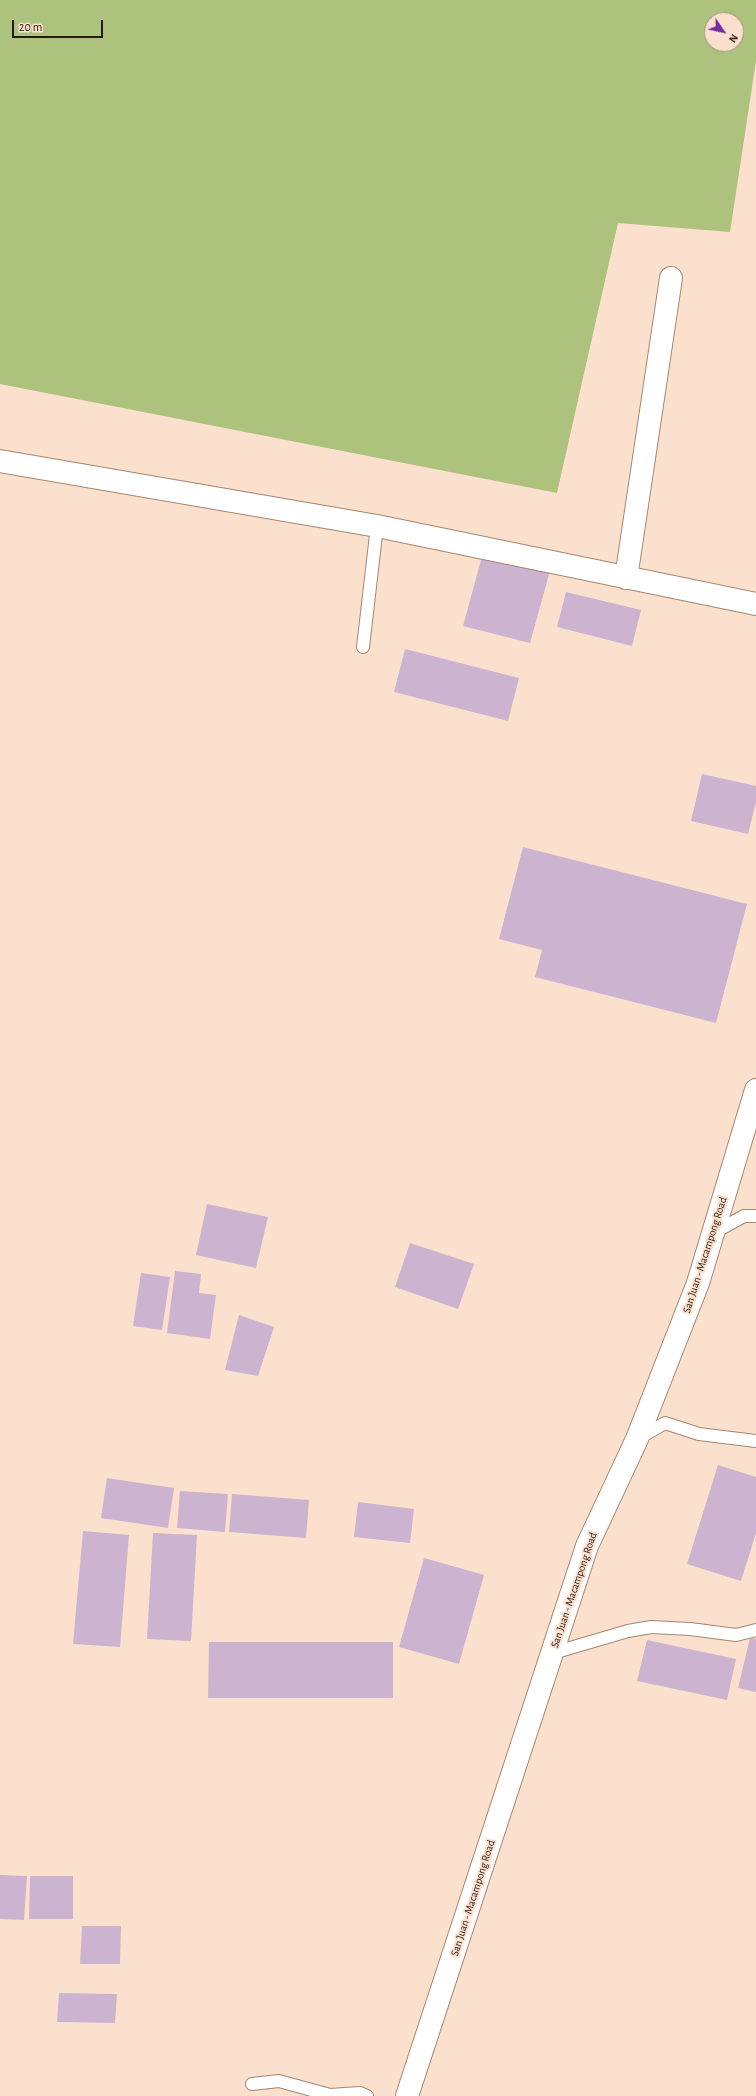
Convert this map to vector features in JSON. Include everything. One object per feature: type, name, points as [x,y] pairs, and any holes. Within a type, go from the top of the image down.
[{"type":"street","points":[[626,578],[671,278]]},
{"type":"street","points":[[0,461],[377,526],[756,604]]},
{"type":"street","name":"San Juan - Macampong Road","points":[[407,2096],[587,1546],[637,1439],[698,1283],[756,1090]]},
{"type":"lane","points":[[363,647],[377,526]]},
{"type":"lane","points":[[712,1234],[744,1216],[756,1216]]},
{"type":"lane","points":[[637,1439],[665,1423],[699,1434],[756,1441]]},
{"type":"lane","points":[[553,1653],[628,1631],[651,1627],[690,1629],[736,1635],[756,1630]]},
{"type":"lane","points":[[252,2084],[279,2081],[330,2095],[360,2093],[367,2096]]},
{"type":"green space","points":[[0,0],[756,0],[756,61],[730,232],[618,223],[557,493],[0,384]]},
{"type":"building","points":[[484,549],[551,567],[530,643],[463,626]]},
{"type":"building","points":[[566,592],[641,610],[632,646],[557,627]]},
{"type":"building","points":[[405,649],[519,678],[508,721],[394,692]]},
{"type":"building","points":[[702,774],[756,786],[756,802],[748,834],[691,821]]},
{"type":"building","points":[[523,847],[747,904],[716,1023],[535,977],[542,950],[499,939]]},
{"type":"building","points":[[207,1204],[268,1217],[256,1268],[196,1255]]},
{"type":"building","points":[[410,1243],[474,1264],[458,1309],[395,1287]]},
{"type":"building","points":[[175,1271],[201,1274],[199,1293],[216,1295],[210,1339],[167,1333]]},
{"type":"building","points":[[141,1273],[170,1277],[162,1330],[133,1326]]},
{"type":"building","points":[[239,1315],[274,1327],[258,1376],[225,1370]]},
{"type":"building","points":[[718,1465],[756,1477],[756,1533],[741,1581],[687,1564]]},
{"type":"building","points":[[107,1478],[174,1488],[168,1528],[101,1518]]},
{"type":"building","points":[[180,1491],[228,1494],[225,1532],[177,1528]]},
{"type":"building","points":[[232,1494],[309,1500],[306,1538],[229,1532]]},
{"type":"building","points":[[358,1502],[414,1509],[410,1543],[354,1537]]},
{"type":"building","points":[[83,1531],[129,1535],[120,1647],[73,1644]]},
{"type":"building","points":[[153,1533],[197,1535],[191,1641],[147,1639]]},
{"type":"building","points":[[424,1558],[484,1575],[459,1664],[399,1647]]},
{"type":"building","points":[[750,1638],[756,1639],[756,1692],[738,1688]]},
{"type":"building","points":[[647,1640],[736,1659],[727,1700],[637,1681]]},
{"type":"building","points":[[209,1642],[393,1642],[393,1698],[208,1698]]},
{"type":"building","points":[[0,1875],[27,1876],[24,1920],[0,1919]]},
{"type":"building","points":[[30,1876],[73,1876],[73,1919],[29,1919]]},
{"type":"building","points":[[82,1926],[121,1926],[120,1964],[80,1964]]},
{"type":"building","points":[[59,1993],[117,1994],[115,2023],[57,2022]]}]
